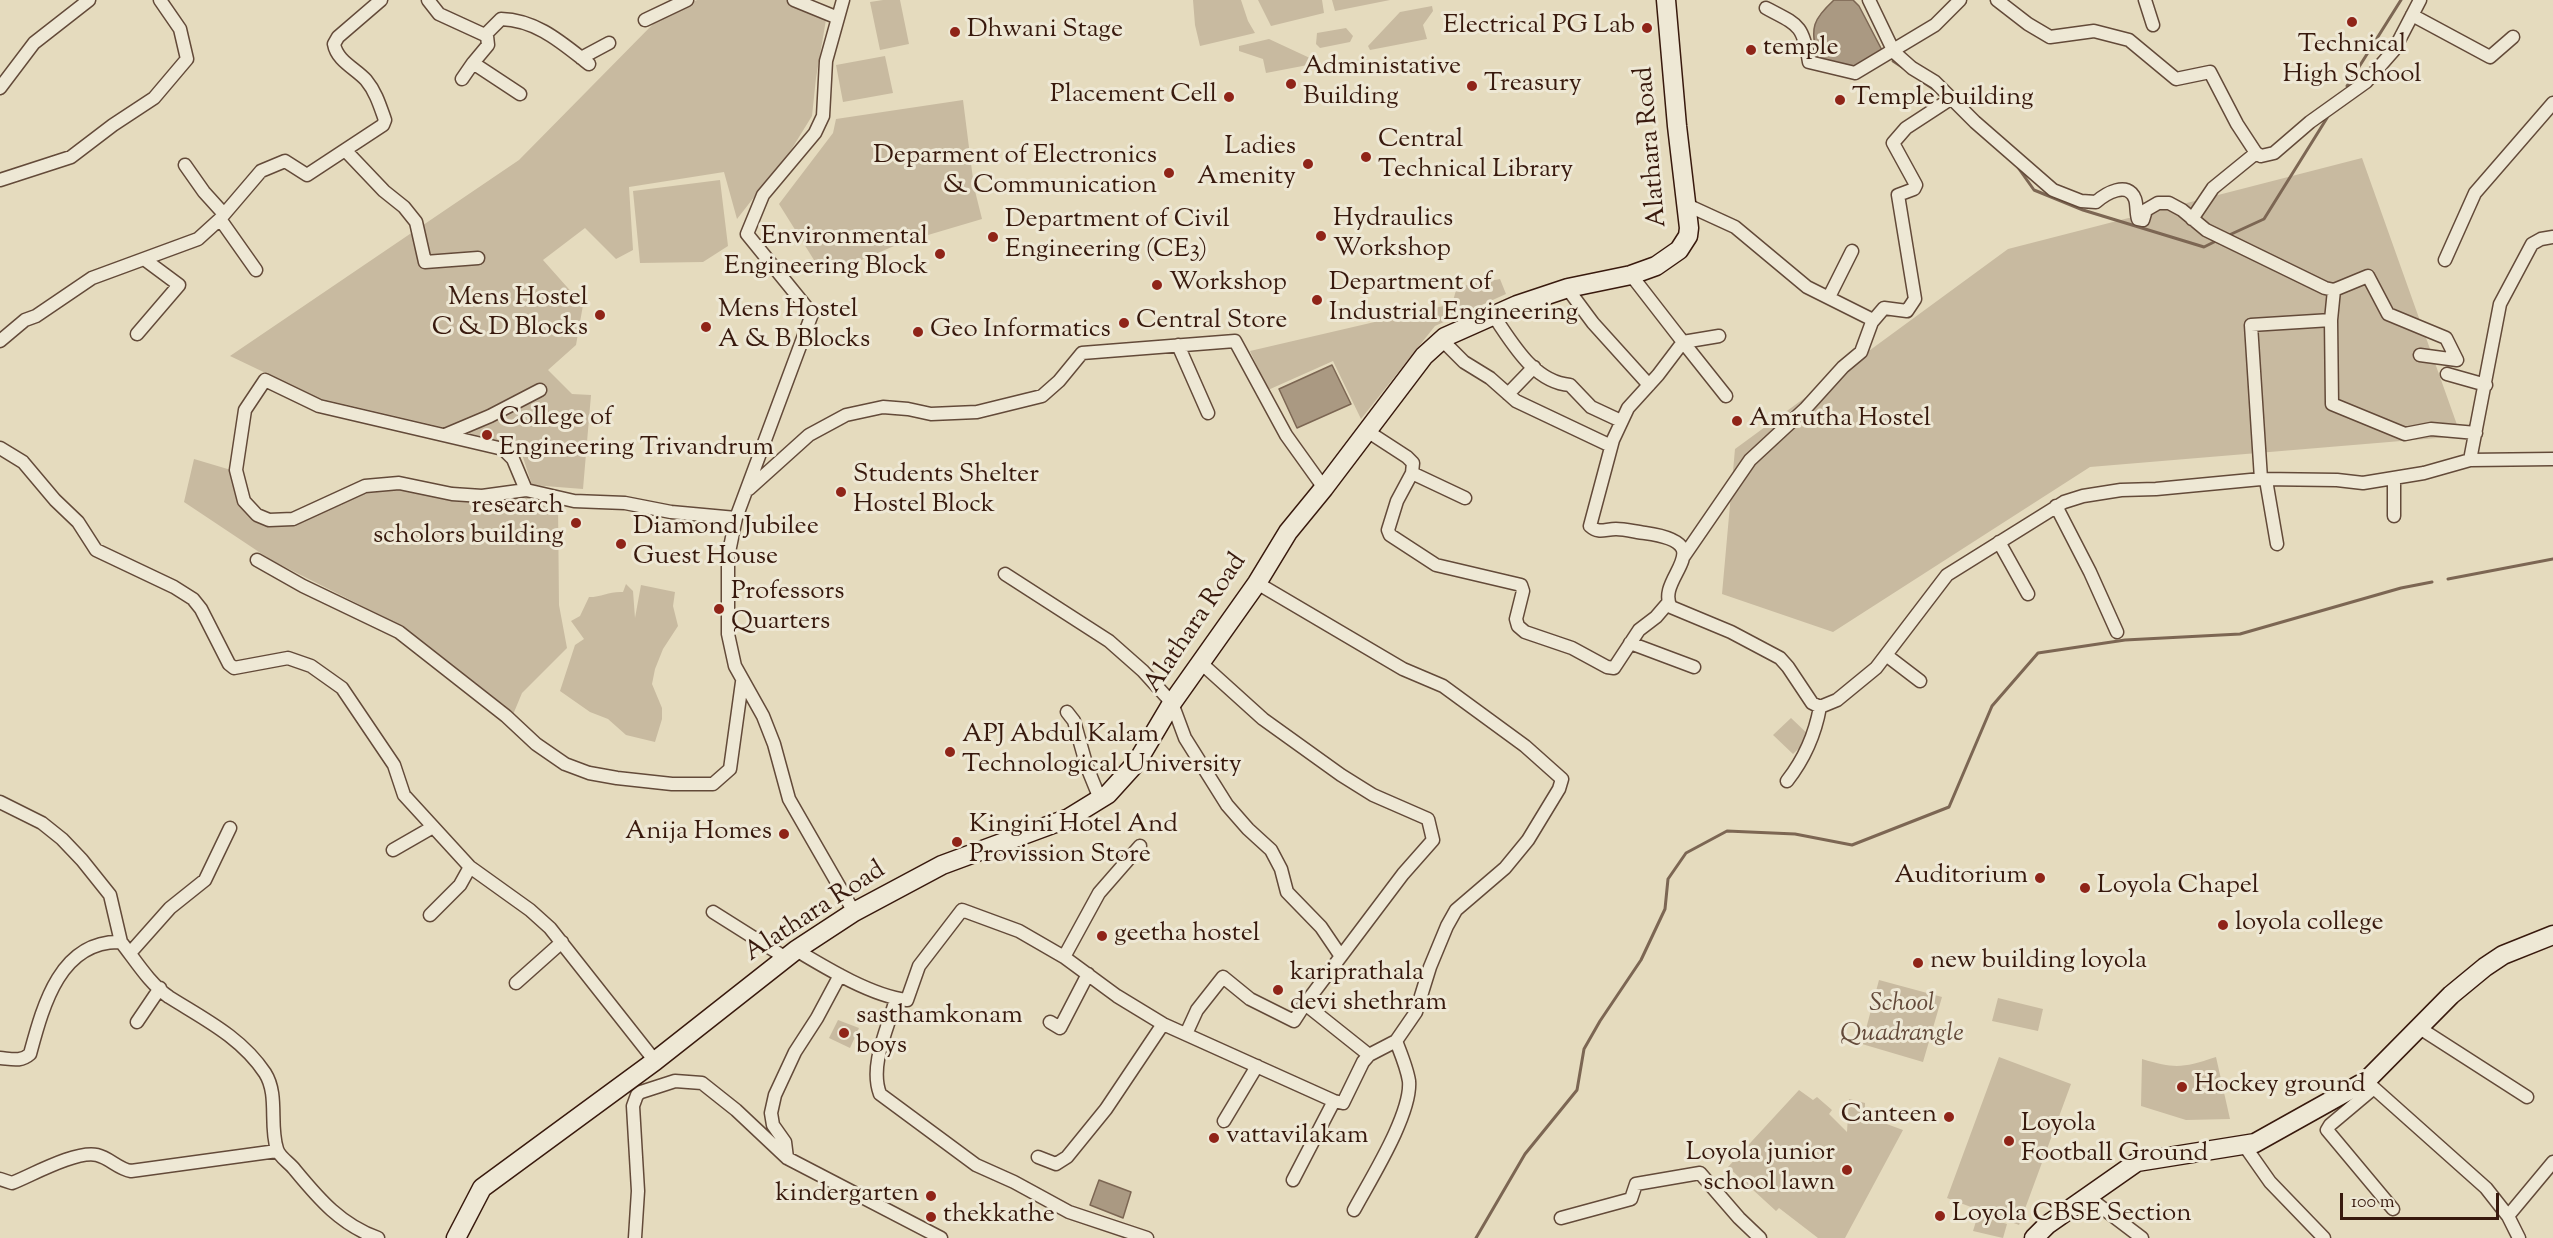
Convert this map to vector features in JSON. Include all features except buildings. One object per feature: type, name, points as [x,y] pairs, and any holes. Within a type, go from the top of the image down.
[{"type":"street","points":[[0,88],[34,43],[89,0]]},
{"type":"street","points":[[0,180],[71,157],[154,98],[187,59],[180,29],[160,0]]},
{"type":"street","points":[[0,341],[26,320],[36,316],[92,278],[198,239],[222,216],[261,171],[285,161],[307,175],[381,126],[385,120],[372,89],[344,62],[335,50],[334,44],[338,37],[381,0]]},
{"type":"street","points":[[428,0],[440,14],[486,34],[489,43],[462,80]]},
{"type":"street","points":[[645,20],[687,0]]},
{"type":"street","points":[[794,0],[838,18]]},
{"type":"street","points":[[843,0],[826,61],[824,116],[815,133],[763,195],[747,234],[812,314],[796,363],[736,518],[728,557],[728,634],[735,666],[766,726],[789,799],[854,912]]},
{"type":"street","name":"Alathara Road","points":[[456,1238],[482,1188],[655,1061],[791,954],[854,912],[942,865],[1069,818],[1108,794],[1137,762],[1172,703],[1257,583],[1288,532],[1424,356],[1442,340],[1493,315],[1567,288],[1630,275],[1656,266],[1682,248],[1689,228],[1666,0]]},
{"type":"street","points":[[1869,0],[1894,52],[1952,98],[1975,122],[2054,190],[2081,201],[2096,202],[2118,189],[2128,191],[2135,198],[2138,219],[2143,220],[2146,210],[2158,203],[2169,203],[2216,235],[2325,288],[2334,290],[2368,276],[2388,314],[2446,338],[2457,360],[2420,355]]},
{"type":"street","points":[[1766,8],[1797,24],[1806,42],[1809,62],[1856,73],[1935,25],[1960,0]]},
{"type":"street","points":[[1997,0],[2028,24],[2050,37],[2094,31],[2129,40],[2176,79],[2210,72],[2237,124],[2256,153],[2261,156],[2274,153],[2310,122],[2366,82],[2394,50],[2420,0]]},
{"type":"street","points":[[2145,0],[2153,25]]},
{"type":"street","points":[[2412,15],[2490,57],[2513,37]]},
{"type":"street","points":[[486,34],[501,19],[522,22],[543,29],[585,61],[609,43]]},
{"type":"street","points":[[473,63],[520,94]]},
{"type":"street","points":[[1367,431],[1407,456],[1413,463],[1412,473],[1397,501],[1388,530],[1394,538],[1436,565],[1521,585],[1523,591],[1516,620],[1525,632],[1572,648],[1614,668],[1639,630],[1668,603],[1670,587],[1684,556],[1750,460],[1805,409],[1843,367],[1861,352],[1872,322],[1884,308],[1907,311],[1915,299],[1898,195],[1914,189],[1916,185],[1893,143],[1906,128],[1952,98]]},
{"type":"street","points":[[2445,260],[2475,193],[2553,103]]},
{"type":"street","points":[[345,150],[404,207],[416,222],[425,262],[478,258]]},
{"type":"street","points":[[2193,219],[2213,188],[2256,153]]},
{"type":"street","points":[[185,165],[222,216],[256,270]]},
{"type":"street","points":[[1687,205],[1735,227],[1807,287],[1869,318],[1872,322]]},
{"type":"street","points":[[2470,460],[2500,304],[2532,244],[2541,239],[2553,237]]},
{"type":"street","points":[[1829,297],[1852,251]]},
{"type":"street","points":[[136,334],[179,285],[144,259]]},
{"type":"street","points":[[1630,275],[1726,396]]},
{"type":"street","points":[[1567,288],[1593,323],[1649,385]]},
{"type":"street","points":[[2334,290],[2331,320],[2332,404],[2405,434],[2432,429],[2476,433]]},
{"type":"street","points":[[1493,315],[1525,361],[1556,384],[1570,385],[1591,407],[1621,421]]},
{"type":"street","points":[[2277,544],[2263,479],[2251,325],[2331,320]]},
{"type":"street","points":[[1684,556],[1681,548],[1671,539],[1616,529],[1601,532],[1590,526],[1611,446],[1628,408],[1683,342],[1719,336]]},
{"type":"street","points":[[1442,340],[1464,362],[1490,378],[1516,401],[1611,446]]},
{"type":"street","points":[[746,492],[809,435],[846,415],[883,407],[931,414],[977,412],[1042,396],[1059,381],[1082,353],[1235,341],[1287,435],[1324,488]]},
{"type":"street","points":[[1178,345],[1208,413]]},
{"type":"street","points":[[1508,394],[1534,367]]},
{"type":"street","points":[[2447,374],[2486,385]]},
{"type":"street","points":[[526,490],[513,459],[503,449],[319,406],[265,380],[245,410],[236,470],[244,501],[257,515],[269,520],[293,519],[365,486],[399,483],[452,494],[482,496],[526,490],[574,501],[625,503],[671,512],[736,518]]},
{"type":"street","points":[[445,435],[490,416],[540,390]]},
{"type":"street","points":[[0,448],[23,462],[55,500],[78,522],[96,550],[174,587],[193,599],[201,609],[229,664],[234,668],[288,658],[311,666],[342,688],[394,765],[404,795],[470,867],[531,910],[562,942],[655,1061]]},
{"type":"street","points":[[1668,603],[1676,610],[1731,632],[1780,658],[1812,703],[1820,707],[1837,700],[1876,668],[1947,575],[2056,506],[2083,496],[2121,490],[2263,479],[2337,480],[2363,483],[2394,479],[2470,460],[2553,459]]},
{"type":"street","points":[[1412,473],[1465,498]]},
{"type":"street","points":[[2394,479],[2394,516]]},
{"type":"street","points":[[2056,506],[2090,572],[2117,632]]},
{"type":"street","points":[[1999,542],[2028,594]]},
{"type":"street","points":[[257,560],[303,586],[399,632],[506,716],[536,744],[566,764],[589,773],[672,784],[712,784],[730,769],[742,682]]},
{"type":"street","points":[[1005,574],[1109,641],[1143,671],[1172,703],[1185,738],[1227,805],[1271,850],[1281,869],[1287,892],[1321,927],[1340,955]]},
{"type":"street","points":[[713,912],[791,954],[896,999],[907,1000],[919,966],[962,910],[1019,931],[1064,957],[1117,996],[1163,1024],[1334,1101],[1343,1102],[1369,1054],[1396,1041],[1416,1012],[1430,967],[1455,910],[1505,868],[1528,840],[1559,789],[1562,779],[1525,746],[1443,686],[1403,669],[1257,583]]},
{"type":"street","points":[[1630,643],[1694,667]]},
{"type":"street","points":[[1886,655],[1920,681]]},
{"type":"street","points":[[1186,1035],[1197,1010],[1223,977],[1250,999],[1294,1021],[1340,955],[1403,874],[1433,840],[1428,819],[1373,795],[1341,775],[1263,719],[1201,663]]},
{"type":"street","points":[[1787,781],[1802,762],[1816,728],[1820,707]]},
{"type":"street","points":[[1067,712],[1074,721],[1100,799]]},
{"type":"street","points":[[0,802],[42,823],[62,839],[82,860],[110,895],[121,942],[148,979],[229,1035],[265,1073],[270,1082],[277,1151],[310,1190],[337,1217],[364,1233],[378,1238]]},
{"type":"street","points":[[393,850],[433,827]]},
{"type":"street","points":[[130,953],[170,908],[205,880],[230,828]]},
{"type":"street","points":[[1064,957],[1099,893],[1140,846]]},
{"type":"street","points":[[430,915],[460,885],[470,867]]},
{"type":"street","points":[[2394,1209],[2327,1130],[2370,1085],[2418,1026],[2451,994],[2484,967],[2504,955],[2553,935]]},
{"type":"street","points":[[0,1058],[17,1060],[24,1059],[30,1054],[50,991],[64,969],[93,946],[106,941],[121,942]]},
{"type":"street","points":[[516,983],[562,942]]},
{"type":"street","points":[[1050,1022],[1060,1028],[1088,974]]},
{"type":"street","points":[[787,1158],[785,1142],[773,1125],[771,1113],[775,1095],[795,1052],[817,1018],[840,975]]},
{"type":"street","points":[[137,1022],[160,988]]},
{"type":"street","points":[[896,999],[877,1068],[876,1083],[880,1094],[976,1165],[1014,1182],[1069,1212],[1147,1238]]},
{"type":"street","points":[[1305,1004],[1369,1054]]},
{"type":"street","points":[[1038,1157],[1056,1164],[1067,1157],[1106,1109],[1163,1024]]},
{"type":"street","points":[[2418,1026],[2527,1097]]},
{"type":"street","points":[[1354,1210],[1394,1139],[1402,1115],[1409,1083],[1396,1041]]},
{"type":"street","points":[[1224,1121],[1257,1066]]},
{"type":"street","points":[[635,1238],[638,1191],[634,1100],[641,1092],[675,1080],[702,1083],[736,1110],[787,1158],[941,1238]]},
{"type":"street","points":[[2034,1238],[2047,1225],[2137,1162],[2254,1143],[2370,1085]]},
{"type":"street","points":[[2370,1085],[2471,1173],[2508,1216],[2519,1238]]},
{"type":"street","points":[[1293,1180],[1334,1101]]},
{"type":"street","points":[[2244,1145],[2270,1182],[2324,1238]]},
{"type":"street","points":[[0,1179],[12,1183],[37,1171],[85,1154],[98,1155],[120,1168],[131,1171],[277,1151]]},
{"type":"street","points":[[2508,1216],[2553,1162]]},
{"type":"street","points":[[1561,1218],[1631,1199],[1636,1184],[1700,1173],[1739,1218],[1760,1238]]},
{"type":"street","points":[[2088,1197],[2142,1238]]},
{"type":"green space","points":[[697,0],[813,0],[828,8],[812,116],[791,150],[737,219],[724,172],[629,187],[633,250],[616,259],[585,228],[543,260],[583,305],[576,345],[548,370],[572,394],[591,395],[583,489],[532,485],[519,445],[318,398],[230,356],[519,160],[657,20]]},
{"type":"green space","points":[[900,0],[909,44],[880,50],[870,2]]},
{"type":"green space","points":[[1193,0],[1241,0],[1255,33],[1200,46]]},
{"type":"green space","points":[[1258,0],[1322,0],[1324,13],[1271,26]]},
{"type":"green space","points":[[1332,0],[1390,0],[1335,11]]},
{"type":"green space","points":[[1432,6],[1433,11],[1423,25],[1427,39],[1370,50],[1368,46],[1400,12]]},
{"type":"green space","points":[[1346,28],[1353,36],[1350,42],[1320,48],[1316,44],[1317,33]]},
{"type":"green space","points":[[1269,39],[1312,59],[1313,64],[1266,73],[1263,59],[1239,51],[1239,46]]},
{"type":"green space","points":[[885,56],[893,93],[843,102],[836,65]]},
{"type":"green space","points":[[963,100],[974,187],[982,219],[901,243],[824,276],[779,204],[833,133],[836,119]]},
{"type":"green space","points":[[2362,158],[2461,436],[2090,467],[1833,632],[1722,594],[1735,449],[2008,249]]},
{"type":"green space","points":[[720,180],[728,246],[703,262],[640,263],[633,191]]},
{"type":"green space","points":[[1500,279],[1506,294],[1435,326],[1361,419],[1333,361],[1268,390],[1250,351],[1452,304],[1457,287]]},
{"type":"green space","points":[[194,459],[231,470],[240,506],[257,522],[295,525],[367,492],[402,489],[526,496],[558,504],[559,605],[567,648],[522,693],[512,717],[398,624],[271,560],[184,502]]},
{"type":"green space","points":[[626,584],[633,591],[635,618],[641,585],[675,592],[673,606],[678,626],[663,649],[652,684],[662,708],[662,719],[655,742],[626,735],[608,719],[590,712],[560,691],[575,645],[584,639],[571,621],[580,616],[589,597],[623,592]]},
{"type":"green space","points":[[1791,718],[1811,737],[1793,754],[1773,735]]},
{"type":"green space","name":"School Quadrangle","points":[[1879,980],[1942,997],[1923,1062],[1862,1044]]},
{"type":"green space","points":[[1998,998],[2043,1009],[2038,1031],[1992,1021]]},
{"type":"green space","name":"sasthamkonam boys","points":[[838,1020],[859,1028],[850,1048],[829,1038]]},
{"type":"green space","name":"Loyola Football Ground","points":[[1999,1057],[2071,1084],[2019,1225],[1947,1198]]},
{"type":"green space","name":"Hockey ground","points":[[2216,1057],[2230,1119],[2186,1120],[2141,1106],[2142,1059],[2179,1066]]},
{"type":"green space","points":[[1799,1090],[1813,1100],[1817,1097],[1832,1110],[1829,1114],[1847,1132],[1849,1099],[1865,1103],[1865,1116],[1903,1130],[1845,1238],[1818,1238],[1779,1208],[1776,1211],[1728,1167]]},
{"type":"green space","points":[[1978,1215],[2007,1224],[2003,1238],[1973,1231]]},
{"type":"shaded area","points":[[1834,0],[1853,0],[1859,6],[1884,54],[1857,67],[1817,62],[1814,28],[1820,15]]},
{"type":"shaded area","points":[[1332,365],[1351,404],[1297,428],[1279,389]]},
{"type":"shaded area","points":[[1099,1180],[1131,1192],[1123,1218],[1090,1205]]},
{"type":"waterway","points":[[2347,86],[2401,0]]},
{"type":"waterway","points":[[1893,61],[1905,69]]},
{"type":"waterway","points":[[1923,82],[1935,90]]},
{"type":"waterway","points":[[2227,236],[2264,219],[2327,118]]},
{"type":"waterway","points":[[2017,166],[2034,190],[2083,210],[2204,247],[2218,240]]},
{"type":"waterway","points":[[2448,579],[2553,559]]},
{"type":"waterway","points":[[1476,1238],[1525,1154],[1577,1090],[1584,1049],[1641,960],[1665,909],[1668,879],[1686,853],[1727,831],[1795,834],[1852,845],[1949,807],[1992,706],[2038,653],[2125,640],[2240,634],[2401,588],[2432,582]]},
{"type":"place","name":"Technical High School","points":[[2352,22]]},
{"type":"place","name":"Electrical PG Lab","points":[[1647,28]]},
{"type":"place","name":"Dhwani Stage","points":[[955,32]]},
{"type":"place","name":"temple","points":[[1751,50]]},
{"type":"place","name":"Administative Building","points":[[1291,84]]},
{"type":"place","name":"Treasury","points":[[1472,86]]},
{"type":"place","name":"Placement Cell","points":[[1229,97]]},
{"type":"place","name":"Temple building","points":[[1840,100]]},
{"type":"place","name":"Central Technical Library","points":[[1366,157]]},
{"type":"place","name":"Ladies Amenity","points":[[1308,164]]},
{"type":"place","name":"Deparment of Electronics & Communication","points":[[1169,173]]},
{"type":"place","name":"Hydraulics Workshop","points":[[1321,236]]},
{"type":"place","name":"Department of Civil Engineering (CE3)","points":[[993,237]]},
{"type":"place","name":"Environmental Engineering Block","points":[[940,254]]},
{"type":"place","name":"Workshop","points":[[1157,285]]},
{"type":"place","name":"Department of Industrial Engineering","points":[[1317,300]]},
{"type":"place","name":"Mens Hostel C & D Blocks","points":[[600,315]]},
{"type":"place","name":"Central Store","points":[[1124,323]]},
{"type":"place","name":"Mens Hostel A & B Blocks","points":[[706,327]]},
{"type":"place","name":"Geo Informatics","points":[[918,332]]},
{"type":"place","name":"Amrutha Hostel","points":[[1737,421]]},
{"type":"place","name":"College of Engineering Trivandrum","points":[[487,435]]},
{"type":"place","name":"Students Shelter Hostel Block","points":[[841,492]]},
{"type":"place","name":"research scholors building","points":[[576,523]]},
{"type":"place","name":"Diamond Jubilee Guest House","points":[[621,544]]},
{"type":"place","name":"Professors Quarters","points":[[719,609]]},
{"type":"place","name":"APJ Abdul Kalam Technological University","points":[[950,752]]},
{"type":"place","name":"Anija Homes","points":[[784,834]]},
{"type":"place","name":"Kingini Hotel And Provission Store","points":[[957,842]]},
{"type":"place","name":"Auditorium","points":[[2040,878]]},
{"type":"place","name":"Loyola Chapel","points":[[2085,888]]},
{"type":"place","name":"loyola college","points":[[2223,925]]},
{"type":"place","name":"geetha hostel","points":[[1102,936]]},
{"type":"place","name":"new building loyola","points":[[1918,963]]},
{"type":"place","name":"kariprathala devi shethram","points":[[1278,990]]},
{"type":"place","name":"sasthamkonam boys","points":[[844,1033]]},
{"type":"place","name":"Hockey ground","points":[[2182,1087]]},
{"type":"place","name":"Canteen","points":[[1949,1117]]},
{"type":"place","name":"vattavilakam","points":[[1214,1138]]},
{"type":"place","name":"Loyola Football Ground","points":[[2009,1141]]},
{"type":"place","name":"Loyola junior school lawn","points":[[1847,1170]]},
{"type":"place","name":"kindergarten","points":[[931,1196]]},
{"type":"place","name":"Loyola CBSE Section","points":[[1940,1216]]},
{"type":"place","name":"thekkathe","points":[[931,1217]]}]
